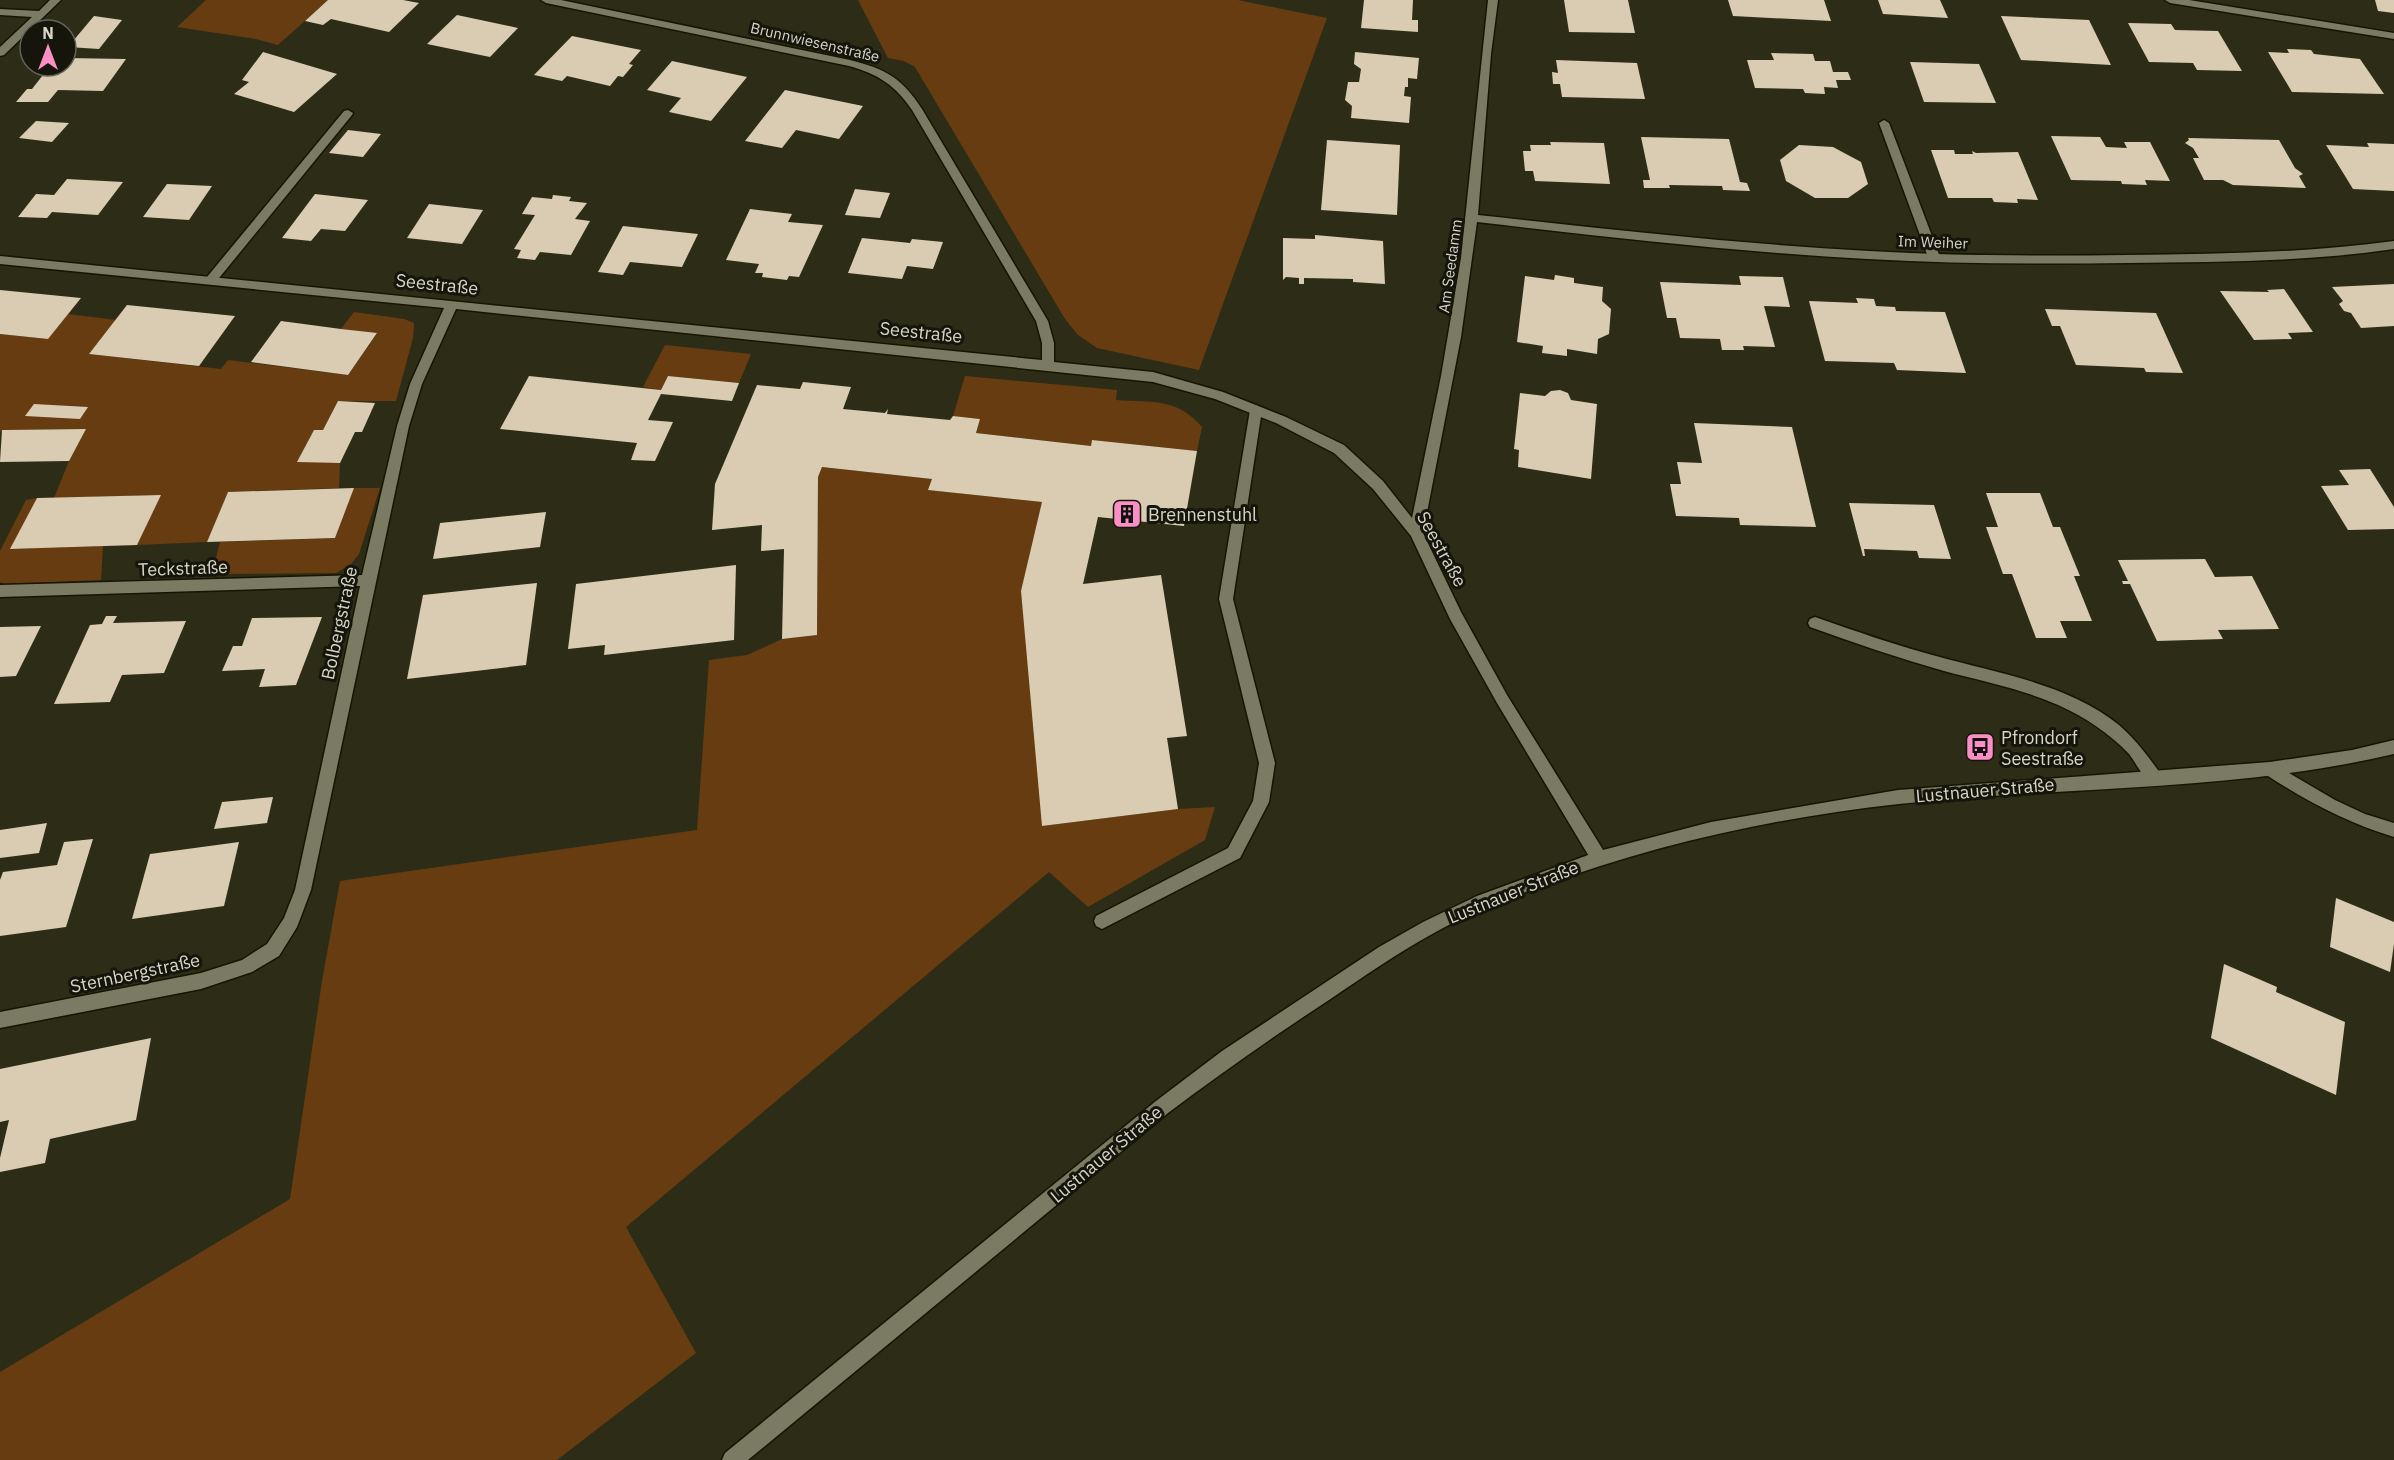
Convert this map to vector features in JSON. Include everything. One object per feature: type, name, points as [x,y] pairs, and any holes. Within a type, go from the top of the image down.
[{"type":"street","points":[[0,53],[56,0]]},
{"type":"street","name":"Brunnwiesenstraße","points":[[546,0],[850,63],[880,71],[900,85],[917,109],[1042,321],[1048,343],[1048,366]]},
{"type":"street","name":"Am Seedamm","points":[[1416,533],[1455,337],[1472,218],[1487,33],[1492,0]]},
{"type":"street","points":[[2170,0],[2394,36]]},
{"type":"street","points":[[0,12],[41,14]]},
{"type":"street","points":[[211,280],[348,113]]},
{"type":"street","points":[[1884,123],[1934,257]]},
{"type":"street","name":"Im Weiher","points":[[1472,218],[1744,245],[1934,257],[2208,258],[2301,254],[2394,245]]},
{"type":"street","name":"Seestraße","points":[[0,260],[1153,377],[1218,395],[1339,449],[1378,485],[1416,533],[1455,615],[1502,699],[1599,858]]},
{"type":"street","name":"Bolbergstraße","points":[[273,950],[291,922],[303,890],[403,426],[416,384],[452,305]]},
{"type":"street","points":[[1102,921],[1234,853],[1261,802],[1267,763],[1226,599],[1256,410]]},
{"type":"street","name":"Teckstraße","points":[[0,591],[368,580]]},
{"type":"street","points":[[1815,623],[1869,643],[2028,688],[2072,703],[2110,726],[2140,754],[2155,778]]},
{"type":"street","name":"Lustnauer Straße","points":[[732,1460],[1162,1107],[1228,1058],[1385,953],[1429,927],[1483,900],[1599,858],[1711,829],[1898,797],[2270,769],[2352,757],[2394,747]]},
{"type":"street","points":[[2270,769],[2314,797],[2369,824],[2394,830]]},
{"type":"street","name":"Sternbergstraße","points":[[0,1020],[201,981],[246,966],[273,950]]},
{"type":"shaded area","points":[[206,0],[328,0],[278,45],[256,39],[177,27]]},
{"type":"shaded area","points":[[858,0],[1238,0],[1327,18],[1199,370],[1097,348],[1078,335],[1065,319],[915,67],[904,61],[888,58]]},
{"type":"shaded area","points":[[354,312],[404,319],[414,323],[413,338],[396,401],[338,401],[323,430],[314,430],[298,461],[340,463],[339,488],[228,492],[207,542],[137,545],[160,495],[54,498],[69,461],[86,429],[2,430],[0,433],[0,334],[48,339],[68,314],[116,320],[89,354],[221,369],[228,360],[348,375],[377,334],[341,329]]},
{"type":"shaded area","points":[[665,345],[751,354],[739,383],[668,376],[661,390],[643,387]]},
{"type":"shaded area","points":[[965,376],[1117,390],[1116,400],[1163,403],[1173,406],[1192,417],[1202,427],[1197,451],[1092,440],[1091,446],[976,433],[980,419],[953,416]]},
{"type":"shaded area","points":[[822,467],[932,479],[929,491],[1042,502],[1042,826],[1178,809],[1215,807],[1205,840],[1088,907],[1049,872],[626,1227],[696,1353],[557,1460],[0,1460],[0,1372],[290,1199],[322,981],[340,881],[697,830],[709,660],[747,655],[782,639],[817,635],[818,477]]},
{"type":"shaded area","points":[[354,488],[380,488],[359,554],[351,564],[336,573],[212,574],[220,542],[335,538]]},
{"type":"shaded area","points":[[37,498],[11,549],[103,546],[101,580],[5,584],[0,582],[0,551],[26,500]]},
{"type":"building","points":[[328,0],[403,0],[419,3],[389,32],[331,19],[323,25],[305,21]]},
{"type":"building","points":[[1364,0],[1413,0],[1412,20],[1418,20],[1418,32],[1361,28]]},
{"type":"building","points":[[1564,0],[1628,0],[1635,33],[1569,32]]},
{"type":"building","points":[[1728,0],[1824,0],[1831,21],[1733,16]]},
{"type":"building","points":[[1878,0],[1940,0],[1948,18],[1883,14]]},
{"type":"building","points":[[2375,0],[2394,0],[2394,13],[2378,11]]},
{"type":"building","points":[[457,15],[518,28],[490,57],[427,44]]},
{"type":"building","points":[[94,16],[122,20],[99,49],[78,48],[78,35]]},
{"type":"building","points":[[2001,16],[2089,20],[2111,65],[2021,60]]},
{"type":"building","points":[[2128,23],[2171,24],[2175,30],[2218,31],[2242,71],[2197,70],[2193,63],[2149,62]]},
{"type":"building","points":[[572,36],[641,50],[629,64],[633,65],[623,77],[618,76],[610,86],[567,76],[562,81],[534,75]]},
{"type":"building","points":[[2287,49],[2311,50],[2314,54],[2360,59],[2384,94],[2292,92],[2268,52],[2289,53]]},
{"type":"building","points":[[263,52],[337,74],[294,112],[234,94],[249,82],[242,80]]},
{"type":"building","points":[[1355,52],[1419,58],[1417,79],[1408,78],[1408,87],[1405,87],[1404,96],[1411,97],[1409,123],[1351,118],[1352,106],[1345,100],[1348,82],[1359,82],[1361,69],[1354,64]]},
{"type":"building","points":[[1771,53],[1813,54],[1815,61],[1830,61],[1833,72],[1848,72],[1851,80],[1836,80],[1838,88],[1824,87],[1825,94],[1805,93],[1803,89],[1755,88],[1747,60],[1774,60]]},
{"type":"building","points":[[78,58],[126,59],[103,91],[58,90],[48,102],[16,102],[27,89],[32,89],[41,78],[78,78]]},
{"type":"building","points":[[1556,60],[1637,63],[1645,99],[1562,97],[1560,84],[1553,84],[1552,72],[1558,73]]},
{"type":"building","points":[[672,61],[747,77],[711,121],[669,112],[681,98],[647,90]]},
{"type":"building","points":[[1910,62],[1979,64],[1996,103],[1924,102]]},
{"type":"building","points":[[785,90],[863,106],[839,139],[796,130],[782,148],[745,141]]},
{"type":"building","points":[[36,121],[69,123],[52,142],[19,138]]},
{"type":"building","points":[[348,130],[381,134],[363,157],[329,153]]},
{"type":"building","points":[[2051,136],[2100,137],[2106,147],[2127,148],[2124,142],[2150,142],[2170,181],[2145,180],[2147,185],[2122,184],[2121,181],[2071,180]]},
{"type":"building","points":[[1641,137],[1729,139],[1740,182],[1747,183],[1750,191],[1723,190],[1722,186],[1669,185],[1670,188],[1644,188],[1643,180],[1650,180]]},
{"type":"building","points":[[2188,138],[2279,140],[2295,168],[2303,174],[2299,176],[2306,188],[2233,185],[2223,180],[2204,180],[2193,158],[2199,158],[2193,148],[2185,143],[2189,140]]},
{"type":"building","points":[[1327,140],[1400,145],[1397,215],[1321,210]]},
{"type":"building","points":[[1550,142],[1604,143],[1610,184],[1535,181],[1533,171],[1525,171],[1523,151],[1531,151],[1530,145],[1551,145]]},
{"type":"building","points":[[2367,143],[2394,144],[2394,191],[2353,189],[2326,145],[2369,147]]},
{"type":"building","points":[[1799,145],[1833,147],[1861,162],[1868,184],[1848,198],[1815,198],[1786,181],[1780,160]]},
{"type":"building","points":[[1931,150],[1954,150],[1955,154],[1973,154],[1972,151],[1976,153],[2018,152],[2038,200],[2017,199],[2018,203],[1994,202],[1992,198],[1948,198]]},
{"type":"building","points":[[67,179],[123,182],[98,215],[52,212],[47,218],[18,217],[36,194],[54,195]]},
{"type":"building","points":[[167,184],[212,186],[189,220],[143,217]]},
{"type":"building","points":[[855,189],[890,193],[880,218],[845,215]]},
{"type":"building","points":[[315,194],[368,200],[345,231],[321,229],[311,241],[282,238]]},
{"type":"building","points":[[553,195],[571,197],[569,201],[587,203],[575,219],[590,221],[571,255],[540,252],[535,260],[517,258],[521,250],[514,249],[535,215],[522,214],[532,197],[552,199]]},
{"type":"building","points":[[429,204],[483,210],[462,244],[407,238]]},
{"type":"building","points":[[750,209],[792,214],[788,222],[823,225],[799,277],[789,276],[787,280],[762,277],[763,273],[755,273],[759,264],[726,260]]},
{"type":"building","points":[[623,226],[698,234],[682,267],[630,262],[623,275],[598,272]]},
{"type":"building","points":[[1315,235],[1383,241],[1385,284],[1353,282],[1353,279],[1304,278],[1304,284],[1299,284],[1299,278],[1286,277],[1283,280],[1283,238],[1315,239]]},
{"type":"building","points":[[862,238],[910,243],[912,239],[943,242],[933,269],[907,266],[902,279],[848,273]]},
{"type":"building","points":[[1555,275],[1574,278],[1574,283],[1603,287],[1602,301],[1611,309],[1609,334],[1598,339],[1597,354],[1567,349],[1567,356],[1542,353],[1543,346],[1517,342],[1525,276],[1554,280]]},
{"type":"building","points":[[1739,276],[1783,277],[1790,307],[1764,306],[1775,347],[1743,346],[1744,350],[1722,350],[1720,339],[1680,338],[1676,318],[1667,318],[1660,282],[1741,285]]},
{"type":"building","points":[[2394,284],[2394,326],[2361,328],[2351,313],[2344,311],[2339,304],[2343,301],[2332,287]]},
{"type":"building","points":[[2284,289],[2313,332],[2288,333],[2292,339],[2254,340],[2220,291],[2269,292],[2267,290]]},
{"type":"building","points":[[0,290],[81,298],[48,339],[0,334]]},
{"type":"building","points":[[1856,298],[1874,299],[1876,306],[1895,307],[1896,311],[1945,312],[1966,373],[1897,370],[1894,363],[1825,361],[1809,301],[1858,303]]},
{"type":"building","points":[[127,305],[235,316],[199,366],[89,354]]},
{"type":"building","points":[[2045,309],[2156,313],[2183,373],[2146,372],[2144,368],[2076,365],[2060,326],[2052,326]]},
{"type":"building","points":[[281,321],[377,333],[348,375],[251,362]]},
{"type":"building","points":[[529,376],[661,390],[668,376],[739,383],[732,401],[661,394],[648,420],[673,422],[655,461],[631,460],[637,443],[500,429]]},
{"type":"building","points":[[803,382],[851,387],[843,409],[885,413],[888,409],[887,414],[950,420],[953,416],[980,419],[976,433],[1091,446],[1092,440],[1197,451],[1184,526],[1098,517],[1083,584],[1161,575],[1187,736],[1167,738],[1178,809],[1042,826],[1021,591],[1042,502],[928,490],[932,479],[822,467],[818,477],[817,635],[782,639],[784,549],[761,551],[762,525],[712,530],[715,484],[757,385],[800,389]]},
{"type":"building","points":[[1560,390],[1568,393],[1571,400],[1597,404],[1591,479],[1518,467],[1519,450],[1514,449],[1520,393],[1545,396],[1551,391]]},
{"type":"building","points":[[338,401],[375,403],[362,432],[355,432],[340,463],[297,462],[314,430],[323,430]]},
{"type":"building","points":[[34,404],[88,407],[80,419],[25,416]]},
{"type":"building","points":[[1694,423],[1792,427],[1816,527],[1740,525],[1739,518],[1676,516],[1670,484],[1681,484],[1677,462],[1702,463]]},
{"type":"building","points":[[86,429],[69,461],[0,462],[2,430]]},
{"type":"building","points":[[2370,469],[2394,507],[2394,529],[2348,530],[2321,486],[2349,485],[2339,470]]},
{"type":"building","points":[[354,488],[335,538],[207,542],[228,492]]},
{"type":"building","points":[[1986,493],[2040,493],[2053,527],[2060,527],[2080,576],[2074,576],[2092,621],[2060,621],[2067,638],[2036,638],[2012,574],[2003,574],[1986,527],[1998,527]]},
{"type":"building","points":[[161,495],[137,545],[10,549],[37,498]]},
{"type":"building","points":[[1849,503],[1934,505],[1951,559],[1919,558],[1917,551],[1864,549],[1865,556],[1863,556]]},
{"type":"building","points":[[546,512],[540,547],[433,559],[440,523]]},
{"type":"building","points":[[2205,559],[2215,577],[2252,576],[2279,629],[2218,630],[2223,639],[2157,641],[2130,584],[2123,584],[2122,581],[2128,581],[2118,560]]},
{"type":"building","points":[[736,565],[734,640],[604,655],[605,645],[568,649],[576,584]]},
{"type":"building","points":[[537,583],[526,665],[407,679],[423,595]]},
{"type":"building","points":[[106,616],[117,616],[113,623],[186,621],[164,673],[122,675],[110,702],[54,704],[90,625],[102,624]]},
{"type":"building","points":[[322,617],[296,685],[259,687],[265,669],[222,671],[233,646],[242,646],[252,618]]},
{"type":"building","points":[[41,626],[16,676],[0,677],[0,627]]},
{"type":"building","points":[[273,797],[267,823],[214,829],[222,802]]},
{"type":"building","points":[[47,823],[39,853],[0,858],[0,830]]},
{"type":"building","points":[[93,839],[66,927],[0,936],[0,880],[3,872],[57,865],[64,842]]},
{"type":"building","points":[[239,842],[224,906],[132,919],[150,854]]},
{"type":"building","points":[[2336,898],[2394,922],[2390,972],[2330,947]]},
{"type":"building","points":[[2224,964],[2277,987],[2276,992],[2345,1022],[2336,1095],[2211,1038]]},
{"type":"building","points":[[151,1038],[136,1120],[50,1139],[45,1163],[0,1172],[0,1158],[9,1120],[0,1122],[0,1069]]},
{"type":"place","name":"Brennenstuhl","points":[[1127,514]]},
{"type":"place","name":"Pfrondorf Seestraße","points":[[1980,747]]}]
